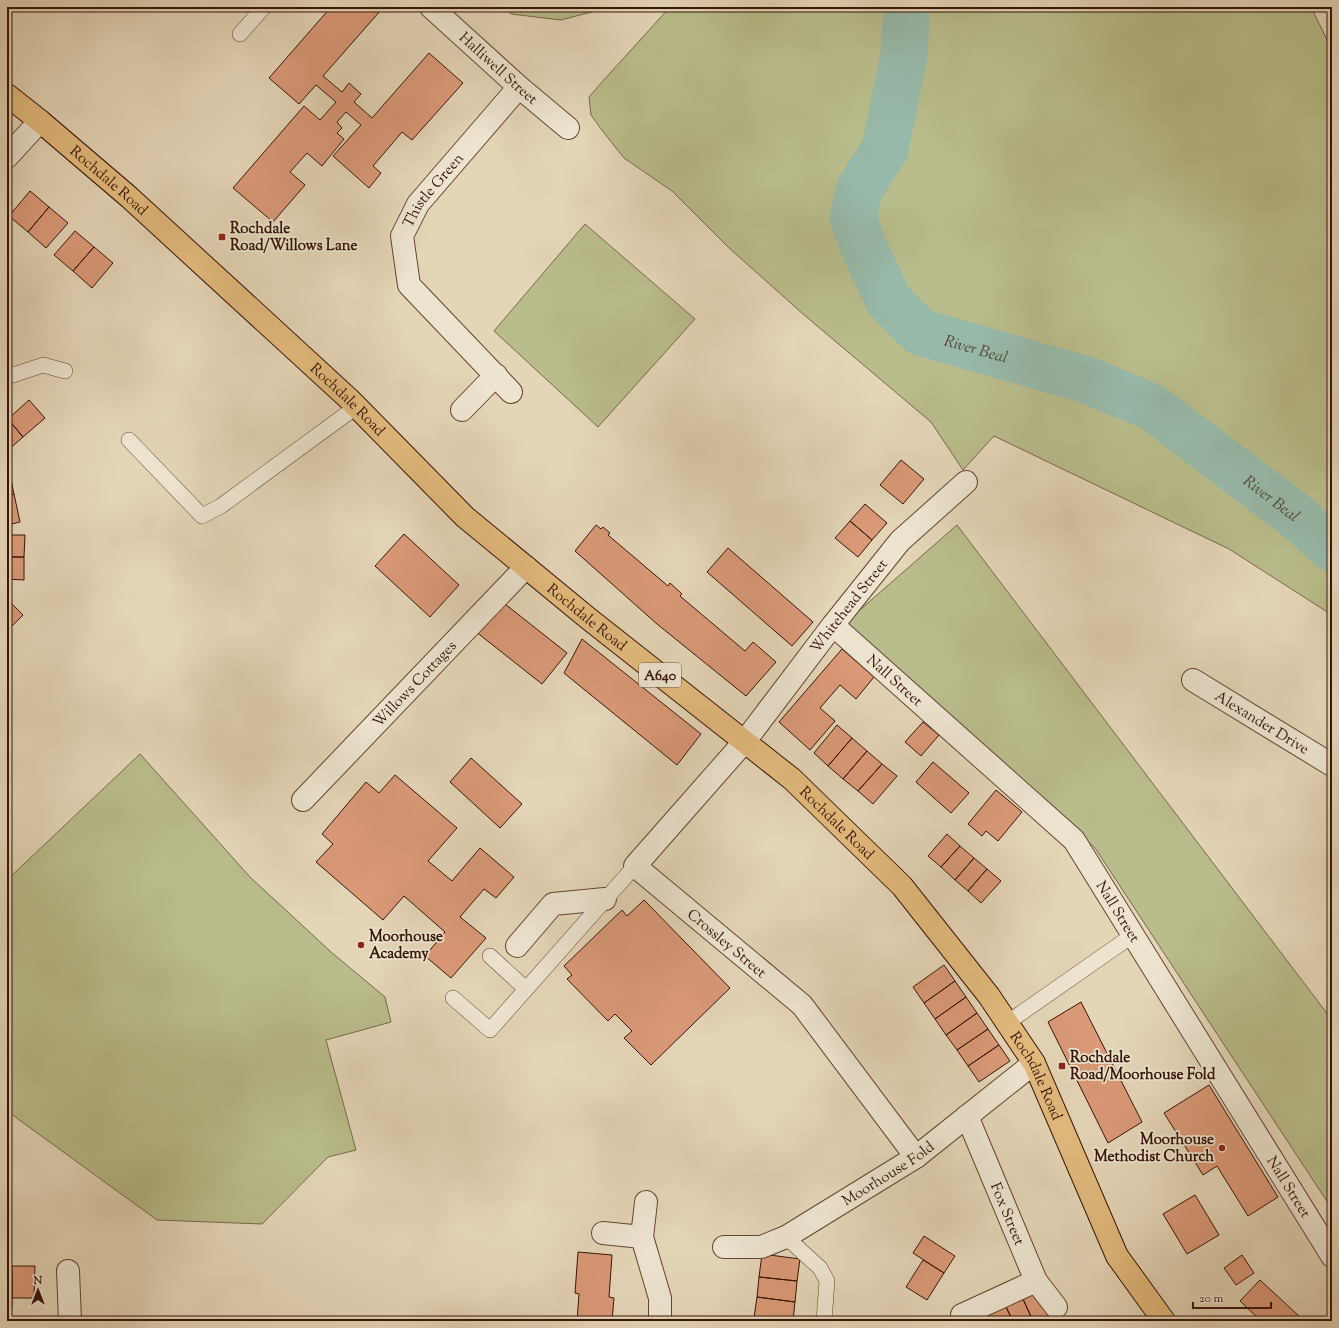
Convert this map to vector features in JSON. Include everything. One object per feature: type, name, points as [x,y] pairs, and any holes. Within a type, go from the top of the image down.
[{"type":"main road","name":"Rochdale Road","points":[[7,95],[40,121],[129,197],[356,407],[465,517],[589,619],[792,778],[902,886],[989,996],[1034,1063],[1117,1256],[1164,1321]]},
{"type":"street","name":"Halliwell Street","points":[[431,7],[519,87],[568,128]]},
{"type":"street","name":"Thistle Green","points":[[511,392],[409,285],[402,236],[418,204],[519,87]]},
{"type":"street","points":[[7,157],[40,121]]},
{"type":"street","points":[[462,410],[496,375]]},
{"type":"street","name":"Whitehead Street","points":[[745,741],[833,625],[900,541],[966,482]]},
{"type":"street","name":"Willows Cottages","points":[[303,800],[526,567]]},
{"type":"street","name":"Nall Street","points":[[833,625],[1074,840],[1332,1256]]},
{"type":"street","name":"Alexander Drive","points":[[1193,680],[1332,765]]},
{"type":"street","points":[[635,866],[745,741]]},
{"type":"street","name":"Crossley Street","points":[[635,866],[802,1005],[916,1157]]},
{"type":"street","points":[[517,946],[553,904],[605,899]]},
{"type":"street","name":"Moorhouse Fold","points":[[724,1247],[761,1247],[786,1237],[916,1157],[1034,1063]]},
{"type":"street","name":"Fox Street","points":[[967,1116],[1036,1281],[1056,1307]]},
{"type":"street","points":[[646,1202],[642,1237],[660,1298],[660,1321]]},
{"type":"street","points":[[603,1233],[642,1237]]},
{"type":"street","points":[[68,1272],[70,1321]]},
{"type":"street","points":[[962,1315],[1036,1281]]},
{"type":"lane","points":[[240,34],[264,7]]},
{"type":"lane","points":[[7,377],[43,365],[65,371]]},
{"type":"lane","points":[[129,440],[202,516],[221,506],[356,407]]},
{"type":"lane","points":[[453,998],[490,1030],[635,866]]},
{"type":"lane","points":[[1007,1023],[1133,935]]},
{"type":"lane","points":[[490,956],[526,989]]},
{"type":"lane","points":[[786,1237],[820,1268],[827,1281],[824,1321]]},
{"type":"green space","points":[[503,7],[610,7],[561,20],[511,14]]},
{"type":"green space","points":[[670,7],[898,7],[892,75],[873,149],[845,181],[835,213],[850,261],[895,326],[920,342],[1087,392],[1143,419],[1292,528],[1332,564],[1332,615],[1229,549],[994,436],[963,470],[931,422],[803,314],[728,247],[672,191],[624,158],[591,115],[589,97]]},
{"type":"green space","points":[[924,7],[1311,7],[1332,50],[1332,529],[1231,443],[1135,381],[941,324],[904,302],[881,261],[871,228],[873,197],[896,156],[901,137]]},
{"type":"green space","points":[[585,224],[695,319],[598,427],[494,331]]},
{"type":"green space","points":[[957,525],[1332,1020],[1332,1209],[1095,848],[845,623]]},
{"type":"green space","points":[[140,754],[250,877],[331,952],[385,997],[391,1022],[326,1040],[356,1150],[328,1157],[262,1224],[157,1220],[7,1111],[7,880]]},
{"type":"building","points":[[331,7],[377,7],[381,10],[323,76],[342,92],[349,83],[361,94],[354,102],[372,118],[429,53],[463,83],[412,140],[402,132],[373,166],[381,173],[369,188],[333,156],[361,125],[346,112],[337,122],[342,128],[337,133],[344,139],[322,166],[307,153],[290,172],[305,185],[273,222],[233,188],[304,106],[320,120],[336,102],[316,85],[299,104],[269,78]]},
{"type":"building","points":[[30,191],[49,207],[28,232],[9,216]]},
{"type":"building","points":[[49,207],[68,223],[46,248],[28,232]]},
{"type":"building","points":[[75,231],[94,247],[73,271],[54,255]]},
{"type":"building","points":[[94,247],[113,263],[92,288],[73,271]]},
{"type":"building","points":[[29,400],[45,418],[23,437],[8,419]]},
{"type":"building","points":[[8,419],[23,437],[7,451],[7,420]]},
{"type":"building","points":[[901,460],[924,479],[903,504],[880,485]]},
{"type":"building","points":[[8,466],[14,494],[7,496],[7,467]]},
{"type":"building","points":[[14,494],[20,522],[7,525],[7,496]]},
{"type":"building","points":[[865,504],[887,523],[872,540],[850,521]]},
{"type":"building","points":[[850,521],[872,540],[858,557],[835,538]]},
{"type":"building","points":[[596,525],[601,529],[603,527],[610,533],[608,535],[668,586],[670,583],[682,594],[680,596],[745,651],[753,642],[776,662],[746,696],[657,624],[575,551]]},
{"type":"building","points":[[404,534],[459,585],[430,617],[375,566]]},
{"type":"building","points":[[7,535],[25,535],[24,557],[7,557]]},
{"type":"building","points":[[728,548],[813,622],[792,646],[707,572]]},
{"type":"building","points":[[7,557],[24,557],[24,580],[7,579]]},
{"type":"building","points":[[7,599],[23,615],[9,629],[7,626]]},
{"type":"building","points":[[500,600],[567,653],[542,684],[475,631]]},
{"type":"building","points":[[582,639],[701,734],[677,765],[564,673]]},
{"type":"building","points":[[842,649],[874,677],[856,699],[840,685],[820,708],[835,721],[810,750],[779,722]]},
{"type":"building","points":[[923,722],[939,735],[921,756],[905,742]]},
{"type":"building","points":[[837,725],[852,738],[828,766],[814,753]]},
{"type":"building","points":[[852,738],[867,751],[843,779],[828,766]]},
{"type":"building","points":[[867,751],[882,764],[858,791],[843,779]]},
{"type":"building","points":[[471,758],[522,804],[500,828],[450,782]]},
{"type":"building","points":[[933,762],[969,793],[951,813],[916,782]]},
{"type":"building","points":[[882,764],[897,776],[873,804],[858,791]]},
{"type":"building","points":[[395,775],[457,828],[428,861],[452,881],[480,848],[514,877],[496,898],[484,889],[460,917],[486,938],[451,978],[425,956],[445,932],[404,896],[383,920],[316,862],[333,844],[322,834],[366,782],[379,793]]},
{"type":"building","points":[[996,790],[1022,812],[998,841],[986,831],[982,836],[968,824]]},
{"type":"building","points":[[947,834],[960,846],[941,867],[928,856]]},
{"type":"building","points":[[960,846],[974,858],[955,880],[941,867]]},
{"type":"building","points":[[974,858],[987,869],[968,891],[955,880]]},
{"type":"building","points":[[987,869],[1001,881],[981,903],[968,891]]},
{"type":"building","points":[[644,900],[730,988],[651,1065],[624,1038],[632,1031],[615,1014],[608,1021],[567,979],[572,975],[564,966],[622,910],[627,916]]},
{"type":"building","points":[[944,965],[955,981],[924,1003],[913,987]]},
{"type":"building","points":[[955,981],[966,997],[935,1019],[924,1003]]},
{"type":"building","points":[[966,997],[977,1013],[946,1035],[935,1019]]},
{"type":"building","points":[[1081,1002],[1142,1122],[1108,1143],[1048,1022]]},
{"type":"building","points":[[977,1013],[988,1029],[957,1050],[946,1035]]},
{"type":"building","points":[[988,1029],[999,1045],[968,1066],[957,1050]]},
{"type":"building","points":[[999,1045],[1010,1061],[979,1082],[968,1066]]},
{"type":"building","points":[[1209,1085],[1278,1197],[1248,1216],[1217,1166],[1203,1175],[1164,1113]]},
{"type":"building","points":[[1195,1195],[1219,1235],[1187,1254],[1163,1214]]},
{"type":"building","points":[[924,1236],[955,1256],[944,1273],[913,1253]]},
{"type":"building","points":[[578,1252],[612,1255],[609,1297],[614,1298],[612,1321],[577,1321],[579,1294],[575,1293]]},
{"type":"building","points":[[762,1254],[800,1259],[797,1281],[759,1277]]},
{"type":"building","points":[[1242,1255],[1254,1273],[1236,1285],[1224,1268]]},
{"type":"building","points":[[923,1260],[944,1273],[927,1300],[906,1287]]},
{"type":"building","points":[[12,1266],[35,1266],[34,1298],[12,1298]]},
{"type":"building","points":[[7,1275],[12,1275],[12,1308],[7,1308]]},
{"type":"building","points":[[759,1277],[797,1281],[795,1302],[757,1297]]},
{"type":"building","points":[[1260,1280],[1299,1316],[1294,1321],[1261,1321],[1240,1301]]},
{"type":"building","points":[[1040,1290],[1054,1320],[1033,1321],[1023,1299]]},
{"type":"building","points":[[757,1297],[795,1302],[793,1321],[754,1318]]},
{"type":"building","points":[[1023,1299],[1033,1321],[1013,1321],[1006,1307]]},
{"type":"building","points":[[1006,1307],[1013,1321],[992,1321],[989,1315]]},
{"type":"building","points":[[989,1315],[992,1321],[976,1321]]},
{"type":"building","points":[[754,1318],[784,1321],[754,1321]]},
{"type":"waterway","name":"River Beal","points":[[907,7],[904,55],[885,149],[860,188],[853,218],[865,250],[889,301],[920,332],[1087,380],[1152,407],[1296,516],[1332,548]]},
{"type":"place","name":"Rochdale Road/Willows Lane","points":[[222,237]]},
{"type":"place","name":"Moorhouse Academy","points":[[361,945]]},
{"type":"place","name":"Rochdale Road/Moorhouse Fold","points":[[1062,1066]]},
{"type":"place","name":"Moorhouse Methodist Church","points":[[1222,1148]]}]
